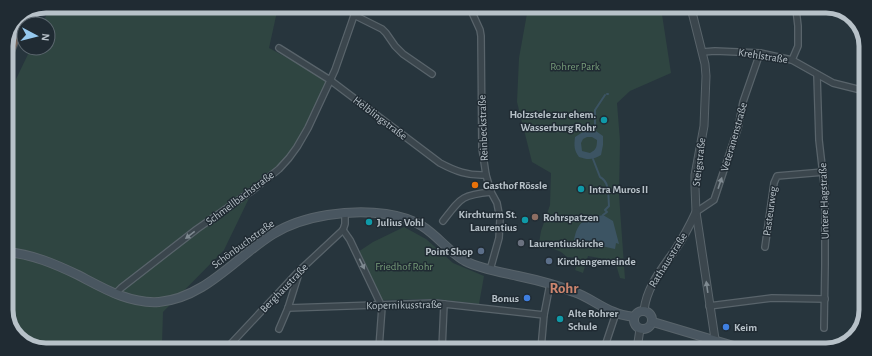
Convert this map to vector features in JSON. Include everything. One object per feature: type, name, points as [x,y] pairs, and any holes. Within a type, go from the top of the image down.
[{"type":"highway","points":[[13,41],[20,26]]},
{"type":"main road","name":"Schönbuchstraße","points":[[13,253],[29,256],[55,264],[115,294],[129,298],[159,302],[177,298],[204,286],[272,235],[286,227],[309,219],[345,214],[385,214],[400,216],[422,226],[454,254],[465,261],[490,270],[550,284],[576,292],[616,313],[630,316]]},
{"type":"main road","points":[[644,310],[651,314],[653,322],[648,328],[640,329],[635,325],[630,316],[644,310]]},
{"type":"main road","points":[[653,322],[727,343]]},
{"type":"street","name":"Reinbeckstraße","points":[[472,13],[481,36],[482,148],[486,174],[491,192],[497,203],[500,219],[499,238],[490,270]]},
{"type":"street","name":"Steigstraße","points":[[692,13],[702,52],[706,76],[704,126],[696,175],[696,212],[700,230],[715,339]]},
{"type":"street","points":[[792,60],[798,46],[796,13]]},
{"type":"street","points":[[354,15],[382,29],[394,46],[432,74]]},
{"type":"street","name":"Schmellbachstraße","points":[[115,294],[198,229],[245,196],[279,168],[297,147],[308,128],[330,80],[354,15]]},
{"type":"street","name":"Helblingstraße","points":[[279,48],[330,80],[440,163],[453,170],[466,174],[476,176],[486,174]]},
{"type":"street","name":"Krehlstraße","points":[[702,52],[715,51],[760,54],[792,60],[816,75],[833,83],[859,90]]},
{"type":"street","name":"Veteranenstraße","points":[[696,212],[714,200],[738,128],[743,102],[760,54]]},
{"type":"street","name":"Untere Hagstraße","points":[[816,75],[819,140],[824,172],[825,192],[824,328]]},
{"type":"street","name":"Pasteurweg","points":[[765,247],[775,178],[781,175],[824,172]]},
{"type":"street","points":[[442,221],[465,196],[491,192]]},
{"type":"street","name":"Rathausstraße","points":[[644,310],[646,300],[654,280],[675,250],[696,212]]},
{"type":"street","points":[[345,214],[345,224],[343,230],[350,240],[382,307],[379,343]]},
{"type":"street","points":[[688,228],[700,230]]},
{"type":"street","name":"Berghaustraße","points":[[233,343],[299,271],[343,230]]},
{"type":"street","points":[[279,329],[288,308],[299,271]]},
{"type":"street","points":[[542,343],[544,315],[550,284]]},
{"type":"street","points":[[710,306],[772,298],[825,298]]},
{"type":"street","name":"Kopernikusstraße","points":[[288,308],[381,304],[444,304],[544,315]]},
{"type":"street","points":[[442,343],[444,304]]},
{"type":"street","points":[[604,343],[616,313]]},
{"type":"street","points":[[639,343],[640,329]]},
{"type":"green space","points":[[48,13],[277,13],[269,48],[299,64],[324,80],[330,80],[308,128],[289,158],[253,190],[224,250],[163,312],[162,343],[46,343],[33,340],[20,330],[13,312],[13,85],[27,56],[56,56],[56,16],[46,16]]},
{"type":"green space","name":"Rohrer Park","points":[[527,13],[662,13],[671,73],[630,91],[617,103],[620,141],[619,195],[625,279],[620,278],[615,261],[588,256],[583,273],[575,270],[579,258],[567,257],[561,252],[539,243],[541,231],[550,205],[551,173],[532,162],[517,102],[519,58]]},
{"type":"green space","name":"Friedhof Rohr","points":[[404,227],[426,239],[453,263],[484,276],[479,304],[436,299],[382,300],[358,252],[373,242]]},
{"type":"water","points":[[593,129],[603,136],[601,155],[590,159],[579,157],[574,143],[575,137],[583,132]],"holes":[[[592,137],[597,140],[595,149],[590,153],[582,151],[581,143],[583,139]]]},
{"type":"water","points":[[603,215],[613,221],[619,244],[616,243],[615,249],[574,240],[580,224],[587,219]]},
{"type":"waterway","points":[[594,129],[595,110],[605,95]]},
{"type":"waterway","points":[[593,159],[600,177],[605,182],[608,190],[609,206],[605,210],[607,212],[603,215]]},
{"type":"place","name":"Holzstele zur ehem. Wasserburg Rohr","points":[[604,120]]},
{"type":"place","name":"Gasthof Rössle","points":[[475,185]]},
{"type":"place","name":"Intra Muros II","points":[[581,189]]},
{"type":"place","name":"Rohrspatzen","points":[[535,217]]},
{"type":"place","name":"Kirchturm St. Laurentius","points":[[525,220]]},
{"type":"place","name":"Julius Vohl","points":[[369,222]]},
{"type":"place","name":"Laurentiuskirche","points":[[521,243]]},
{"type":"place","name":"Point Shop","points":[[481,251]]},
{"type":"place","name":"Kirchengemeinde","points":[[549,261]]},
{"type":"place","name":"Bonus","points":[[527,298]]},
{"type":"place","name":"Alte Rohrer Schule","points":[[560,319]]},
{"type":"place","name":"Keim","points":[[726,327]]},
{"type":"district","name":"Rohr","points":[[564,288]]}]
